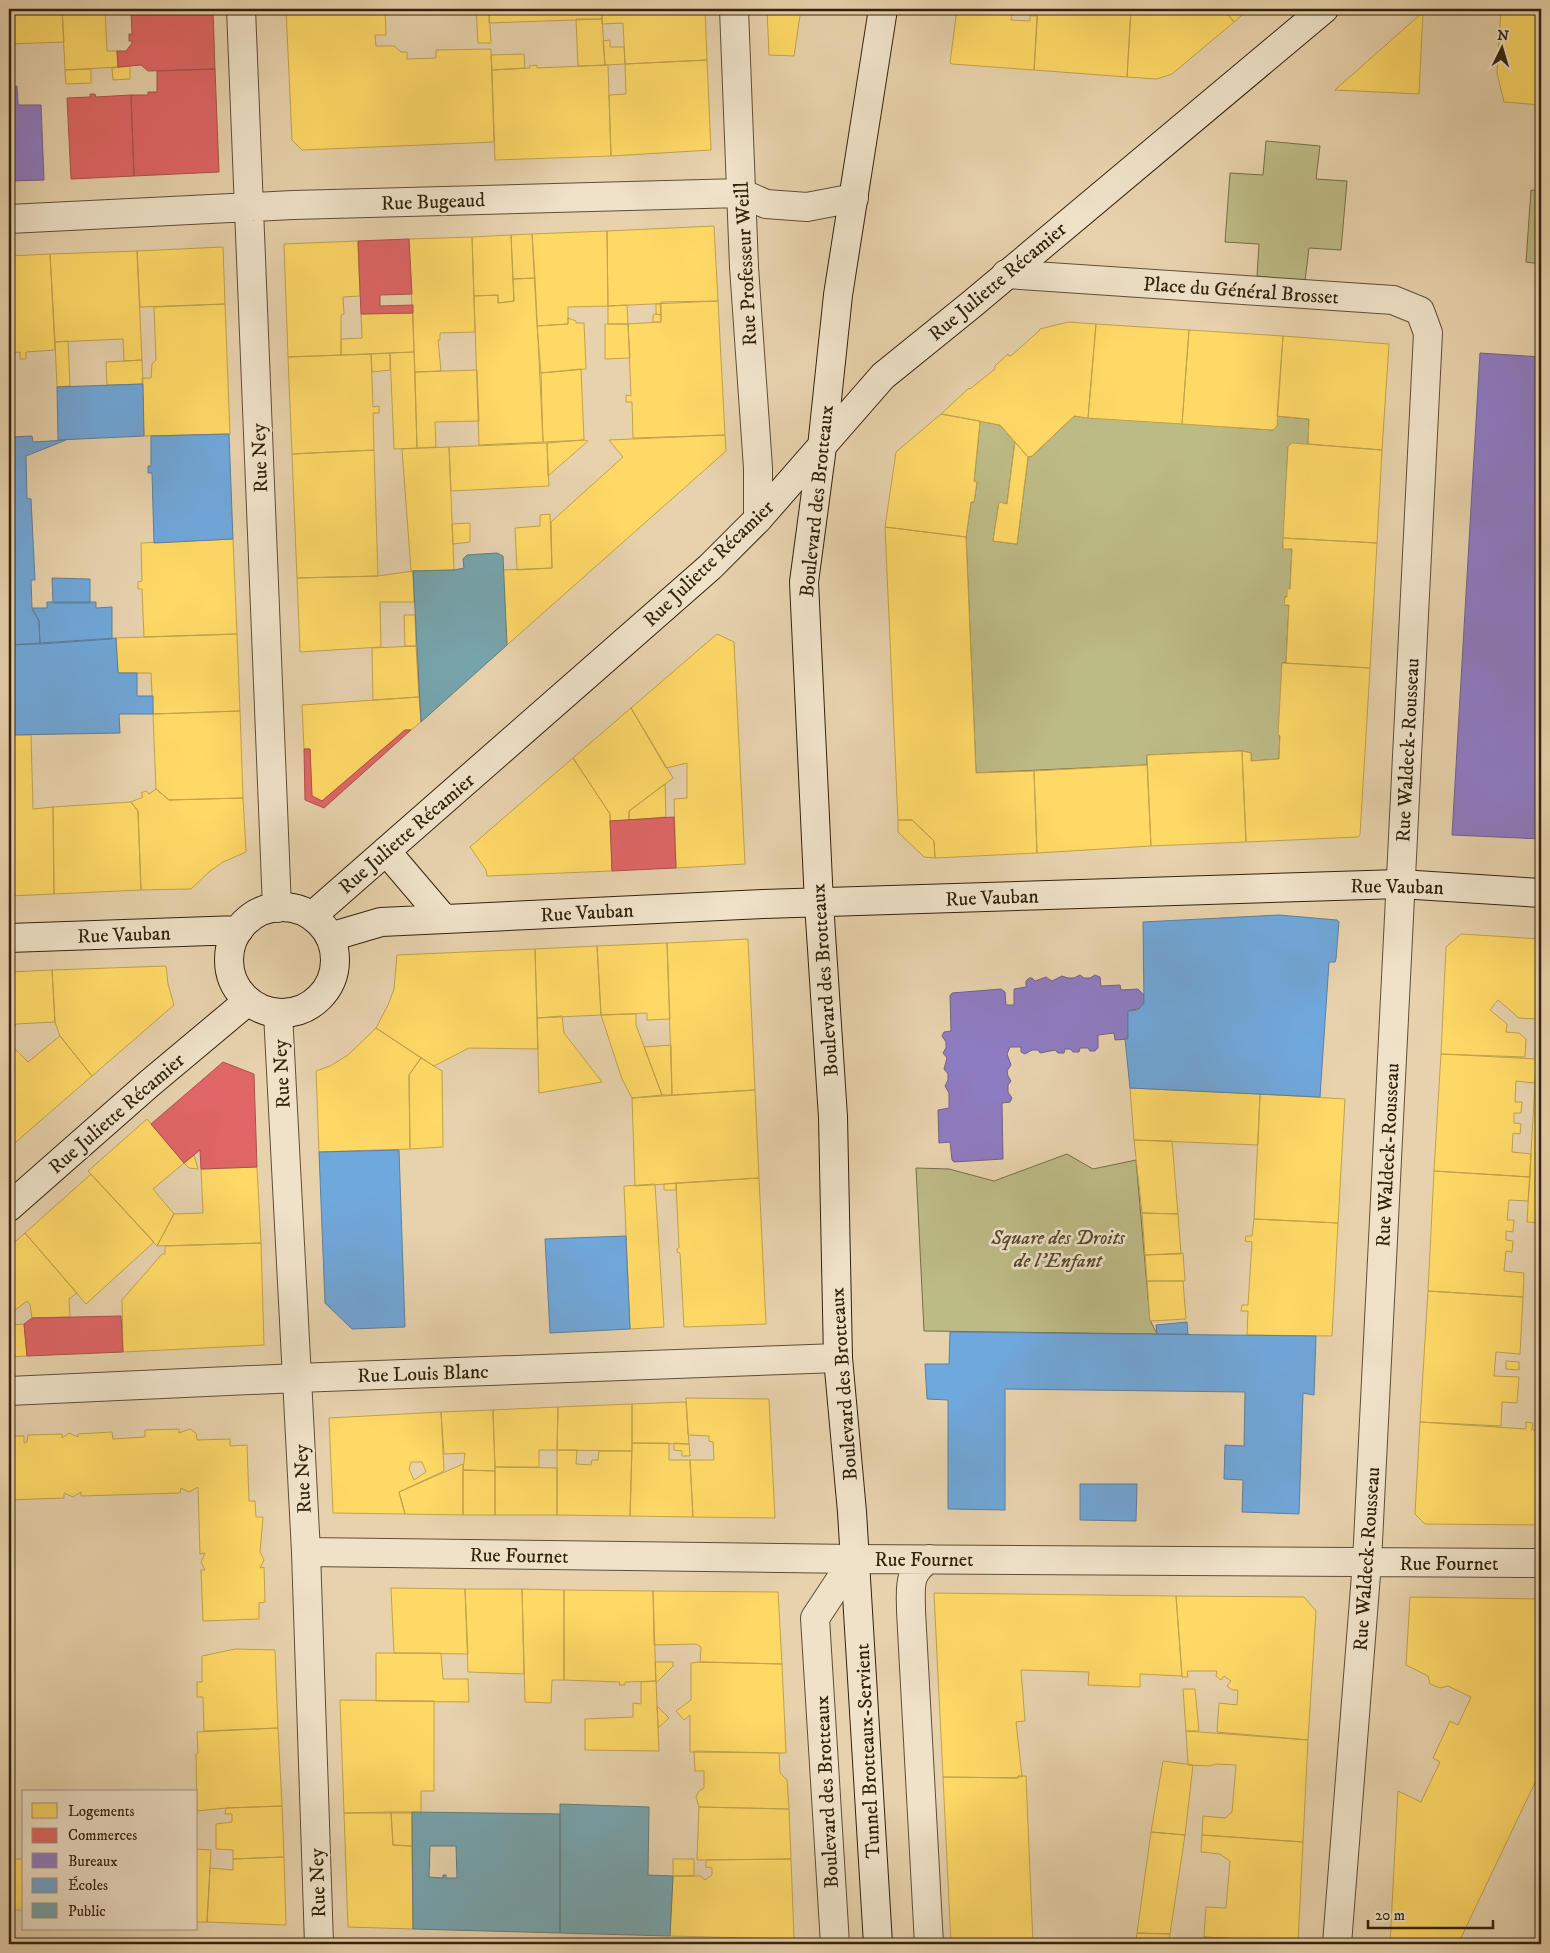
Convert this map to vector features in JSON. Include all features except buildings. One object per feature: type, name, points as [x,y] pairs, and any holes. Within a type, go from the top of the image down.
[{"type":"street","name":"Rue Ney","points":[[241,9],[277,908]]},
{"type":"street","name":"Rue Professeur Weill","points":[[734,9],[744,277],[758,468],[758,519]]},
{"type":"street","name":"Boulevard des Brotteaux","points":[[835,1944],[815,1618],[854,1558],[852,1512],[838,1358],[833,1117],[819,903],[804,582],[822,446],[838,296],[883,9]]},
{"type":"street","name":"Rue Juliette Récamier","points":[[312,916],[710,567],[758,519],[883,376],[1324,9]]},
{"type":"street","name":"Rue Bugeaud","points":[[9,219],[249,207],[741,193],[766,204],[807,207],[854,198]]},
{"type":"street","name":"Place du Général Brosset","points":[[1006,274],[1394,300],[1420,311],[1428,333],[1426,364]]},
{"type":"street","name":"Rue Waldeck-Rousseau","points":[[1337,1944],[1367,1562],[1426,364]]},
{"type":"street","points":[[386,851],[443,918]]},
{"type":"street","name":"Rue Vauban","points":[[330,937],[382,922],[819,903],[1400,884],[1541,892]]},
{"type":"street","points":[[277,908],[301,911],[312,916],[330,937],[335,959],[333,975],[326,990],[310,1006],[300,1010],[278,1013],[267,1012],[248,1001],[235,984],[229,962],[232,945],[240,930],[247,921],[256,915],[277,908]]},
{"type":"street","name":"Rue Vauban","points":[[9,938],[240,930]]},
{"type":"street","name":"Rue Juliette Récamier","points":[[9,1206],[150,1083],[248,1001]]},
{"type":"street","name":"Rue Ney","points":[[278,1013],[306,1552],[319,1944]]},
{"type":"street","name":"Rue Louis Blanc","points":[[9,1391],[297,1378],[838,1358]]},
{"type":"street","name":"Rue Fournet","points":[[306,1552],[1541,1563]]},
{"type":"street","name":"Tunnel Brotteaux-Servient","points":[[854,1558],[878,1944]]},
{"type":"street","points":[[929,1559],[918,1566],[914,1574],[911,1585],[911,1611],[929,1944]]},
{"type":"green space","points":[[1266,141],[1320,146],[1316,179],[1347,181],[1341,250],[1309,248],[1305,281],[1257,276],[1259,244],[1225,242],[1230,173],[1263,175]]},
{"type":"green space","points":[[1531,190],[1541,191],[1541,264],[1526,262]]},
{"type":"green space","points":[[1074,416],[1273,430],[1277,426],[1277,416],[1309,419],[1308,444],[1288,447],[1283,548],[1292,549],[1290,589],[1287,597],[1285,597],[1285,605],[1289,605],[1286,663],[1282,663],[1279,759],[1251,761],[1251,753],[1242,751],[1147,755],[1147,765],[976,773],[966,537],[971,502],[974,502],[977,482],[974,481],[980,421],[1000,425],[1015,442],[1007,504],[999,503],[993,541],[1017,544],[1028,457],[1032,456]]},
{"type":"green space","name":"Square des Droits de l'Enfant","points":[[1067,1154],[1093,1169],[1136,1160],[1150,1320],[1157,1334],[924,1331],[916,1168],[949,1169],[994,1181]]}]
